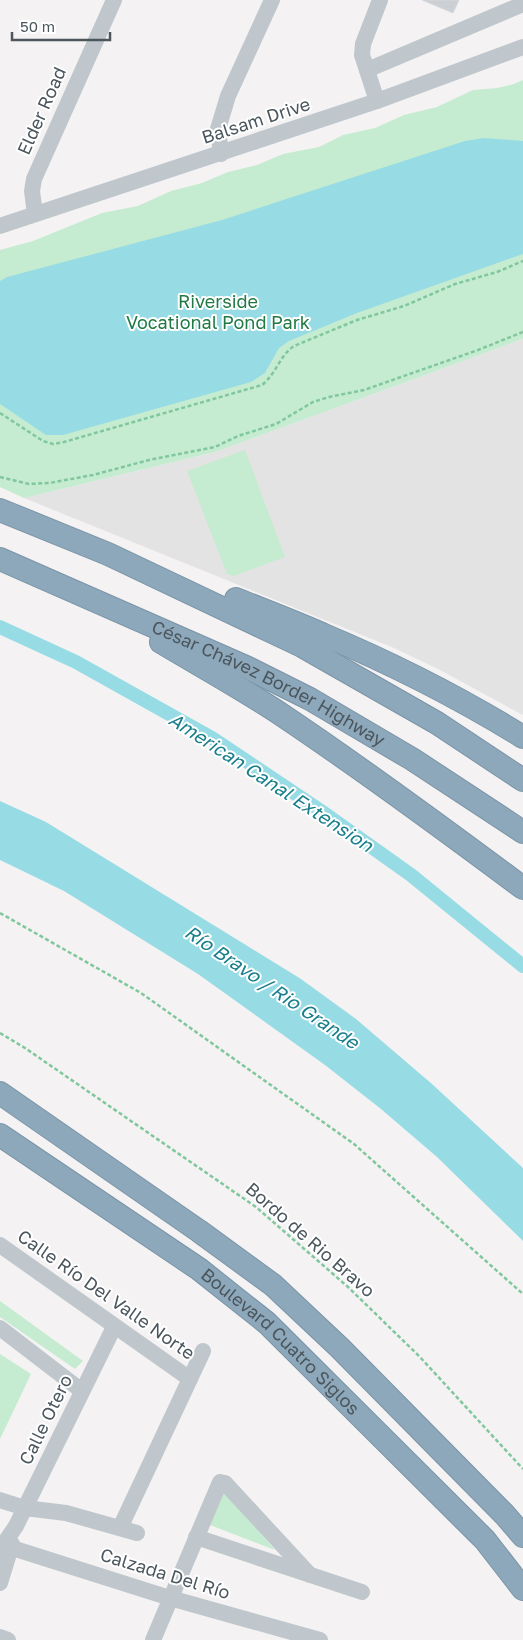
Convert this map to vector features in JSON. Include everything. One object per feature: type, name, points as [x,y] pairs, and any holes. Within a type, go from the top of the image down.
[{"type":"highway","points":[[0,510],[108,554],[302,646],[437,723],[523,780]]},
{"type":"highway","points":[[108,554],[185,578],[324,635],[441,690],[523,737]]},
{"type":"highway","name":"César Chávez Border Highway","points":[[0,559],[246,667],[310,700],[412,758],[523,832]]},
{"type":"highway","points":[[67,588],[280,714],[422,812],[523,888]]},
{"type":"highway","name":"Boulevard Cuatro Siglos","points":[[0,1093],[199,1231],[273,1285],[340,1348],[505,1515],[523,1536]]},
{"type":"highway","name":"Boulevard Cuatro Siglos","points":[[0,1135],[199,1269],[267,1323],[485,1540],[523,1589]]},
{"type":"street","name":"Elder Road","points":[[35,214],[32,191],[34,179],[114,0]]},
{"type":"street","points":[[221,154],[218,129],[221,116],[228,96],[272,0]]},
{"type":"street","points":[[377,101],[362,54],[363,44],[380,0]]},
{"type":"street","points":[[367,70],[523,4]]},
{"type":"street","name":"Balsam Drive","points":[[0,226],[377,101],[523,48]]},
{"type":"street","name":"Calle Río Del Valle Norte","points":[[0,1245],[190,1379]]},
{"type":"street","name":"Calle Otero","points":[[0,1583],[5,1544],[25,1508],[114,1327]]},
{"type":"street","points":[[0,1328],[82,1391]]},
{"type":"street","name":"Calle Río Del Valle Norte","points":[[120,1528],[203,1351]]},
{"type":"street","points":[[153,1640],[219,1483],[223,1482],[310,1575]]},
{"type":"street","points":[[0,1500],[25,1508],[66,1513],[137,1534]]},
{"type":"street","points":[[196,1537],[362,1592]]},
{"type":"street","name":"Calzada Del Río","points":[[5,1544],[273,1633],[320,1640]]},
{"type":"street","points":[[0,1637],[8,1640]]},
{"type":"path","points":[[0,413],[43,441],[53,444],[74,440],[262,385],[270,378],[288,350],[294,346],[357,320],[404,306],[455,284],[497,272],[523,261]]},
{"type":"path","points":[[0,477],[29,484],[49,483],[93,476],[149,460],[215,447],[238,436],[276,424],[313,402],[364,390],[523,332]]},
{"type":"path","points":[[0,913],[141,994],[354,1144],[523,1294]]},
{"type":"path","name":"Bordo de Rio Bravo","points":[[0,1033],[26,1048],[256,1207],[348,1287],[419,1356],[523,1469]]},
{"type":"shaded area","points":[[523,339],[523,715],[438,669],[394,648],[24,498],[215,452]]},
{"type":"green space","name":"Riverside Vocational Pond Park","points":[[523,80],[523,339],[215,452],[24,498],[0,487],[0,250],[33,241],[102,213],[138,206],[171,191],[202,183],[228,172],[257,165],[283,154],[319,147],[343,135],[375,128],[404,115],[437,107],[473,90],[497,88]]},
{"type":"green space","points":[[245,450],[285,557],[234,576],[227,574],[187,471]]},
{"type":"green space","points":[[0,1301],[83,1361],[75,1369],[0,1317]]},
{"type":"green space","points":[[0,1354],[31,1374],[0,1439]]},
{"type":"green space","points":[[224,1492],[275,1550],[210,1525]]},
{"type":"water","points":[[484,138],[523,141],[523,254],[357,313],[289,341],[279,348],[265,373],[251,382],[63,435],[46,435],[0,404],[0,281],[7,277],[222,220],[465,141]]},
{"type":"water","name":"Río Bravo / Rio Grande","points":[[0,801],[46,822],[301,979],[356,1019],[432,1084],[523,1168],[523,1241],[437,1157],[381,1109],[325,1065],[198,974],[64,891],[0,860]]},
{"type":"building","points":[[422,0],[459,0],[453,13]]},
{"type":"waterway","name":"American Canal Extension","points":[[0,627],[76,662],[212,738],[321,811],[411,875],[523,966]]}]
